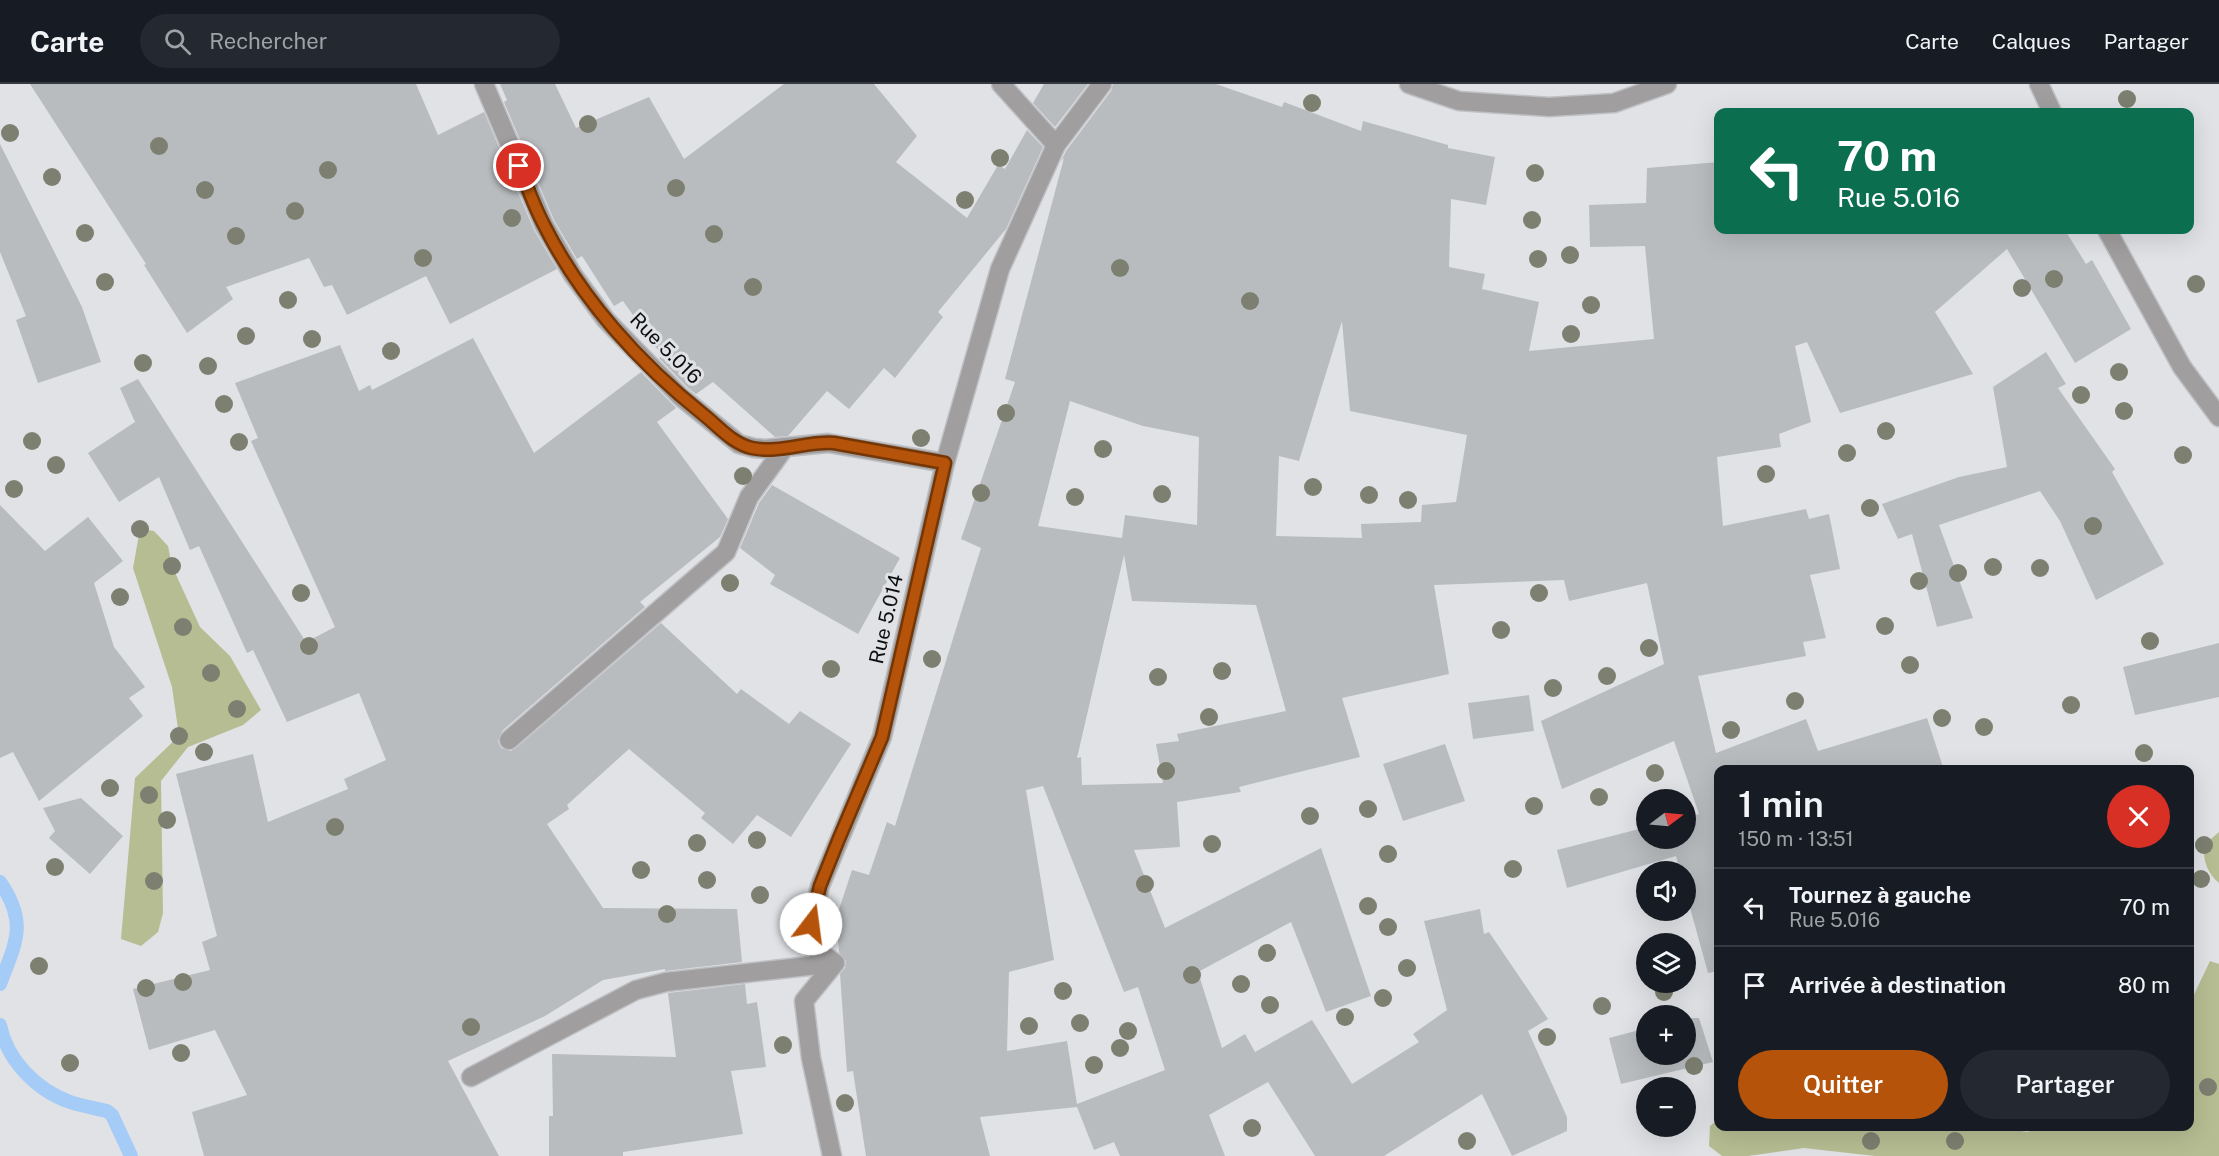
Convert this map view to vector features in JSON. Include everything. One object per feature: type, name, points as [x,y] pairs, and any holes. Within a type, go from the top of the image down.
[{"type":"street","name":"Rue 5.016","points":[[484,84],[544,225],[573,275],[606,320],[680,396],[739,444],[754,448],[834,443],[945,463]]},
{"type":"street","points":[[1001,84],[1056,145]]},
{"type":"street","name":"Rue 5.014","points":[[836,963],[806,942],[820,886],[882,737],[945,463],[1000,269],[1056,145],[1102,84]]},
{"type":"street","points":[[1409,84],[1459,101],[1549,107],[1614,103],[1667,84]]},
{"type":"street","points":[[2039,84],[2050,108]]},
{"type":"street","points":[[2109,234],[2182,367],[2219,417]]},
{"type":"street","points":[[509,740],[726,552],[749,497],[785,447]]},
{"type":"street","points":[[471,1077],[636,990],[666,982],[836,963]]},
{"type":"street","points":[[832,1156],[811,1058],[804,1001],[836,963]]},
{"type":"green space","points":[[140,529],[154,531],[168,546],[172,566],[200,627],[230,656],[261,710],[243,725],[188,747],[161,781],[163,913],[158,932],[141,946],[121,939],[135,778],[179,736],[172,687],[133,568]]},
{"type":"green space","points":[[2219,832],[2219,883],[2209,871],[2205,861],[2204,845]]},
{"type":"green space","points":[[2210,961],[2219,964],[2219,1156],[1875,1156],[1804,1148],[1748,1156],[1722,1156],[1709,1146],[1710,1126],[1714,1123],[1714,1131],[2194,1131],[2194,995]]},
{"type":"building","points":[[30,84],[416,84],[438,135],[484,112],[534,230],[557,269],[450,324],[426,276],[347,315],[332,285],[324,287],[309,258],[226,287],[233,299],[187,333],[144,265],[146,264]]},
{"type":"building","points":[[500,84],[555,84],[576,128],[649,97],[684,159],[784,84],[874,84],[917,136],[896,162],[967,218],[998,165],[1005,169],[1027,130],[1043,147],[1006,229],[938,312],[943,317],[895,378],[884,368],[849,409],[827,391],[788,436],[775,437],[713,382],[696,394],[688,388],[659,358],[662,356],[623,301],[614,306],[582,256],[577,259],[554,220],[504,102],[507,100]]},
{"type":"building","points":[[1044,84],[1088,84],[1055,127],[1033,103]]},
{"type":"building","points":[[1113,84],[1216,84],[1282,107],[1284,102],[1361,131],[1363,121],[1448,145],[1448,148],[1495,157],[1486,205],[1451,199],[1449,267],[1485,274],[1482,289],[1539,302],[1529,351],[1654,339],[1645,246],[1590,247],[1589,205],[1646,203],[1647,168],[1714,162],[1714,234],[2067,234],[2086,264],[2092,260],[2131,329],[2075,363],[2007,249],[1935,312],[1973,374],[1840,413],[1807,342],[1795,346],[1811,422],[1779,434],[1781,447],[1717,457],[1723,526],[1806,509],[1809,519],[1829,514],[1840,569],[1810,575],[1826,638],[1803,642],[1806,656],[1698,676],[1716,753],[1806,719],[1818,751],[1927,718],[1942,765],[1714,765],[1714,972],[1708,973],[1694,921],[1696,921],[1696,861],[1677,861],[1676,856],[1659,861],[1636,861],[1636,868],[1567,888],[1557,850],[1636,830],[1636,849],[1696,849],[1696,815],[1699,814],[1696,805],[1696,789],[1690,789],[1674,741],[1562,789],[1541,721],[1664,664],[1647,583],[1569,601],[1564,580],[1434,585],[1449,674],[1342,698],[1360,757],[1239,787],[1241,792],[1177,802],[1180,847],[1134,850],[1165,928],[1321,848],[1371,996],[1326,1012],[1291,922],[1198,972],[1222,1048],[1245,1034],[1255,1052],[1312,1020],[1352,1084],[1419,1042],[1413,1034],[1447,1010],[1424,921],[1480,909],[1484,934],[1489,932],[1548,1019],[1528,1031],[1567,1117],[1567,1131],[1512,1156],[1482,1094],[1384,1156],[1315,1156],[1268,1082],[1209,1115],[1225,1156],[1120,1156],[1114,1142],[1094,1150],[1077,1107],[980,1117],[990,1156],[866,1156],[853,1071],[847,1072],[840,974],[845,968],[846,961],[839,952],[838,940],[830,937],[852,870],[869,875],[887,822],[895,826],[981,548],[961,539],[1015,382],[1005,379],[1064,158],[1061,161],[1111,91]],"holes":[[[1342,321],[1350,411],[1467,435],[1456,502],[1422,505],[1421,522],[1361,524],[1362,538],[1276,536],[1279,456],[1299,461]],[[1070,401],[1143,426],[1199,437],[1197,525],[1125,515],[1122,538],[1038,526]],[[1124,555],[1132,601],[1256,605],[1286,711],[1177,734],[1179,741],[1156,744],[1163,783],[1082,785],[1081,757],[1077,758]],[[1043,786],[1124,992],[1138,987],[1165,1070],[1077,1104],[1067,1041],[1007,1051],[1009,972],[1054,960],[1026,790]]]},
{"type":"building","points":[[0,144],[82,307],[101,362],[38,383],[16,320],[26,316],[0,252]]},
{"type":"building","points":[[473,338],[534,453],[641,372],[676,408],[657,422],[728,519],[720,537],[640,602],[645,607],[502,731],[498,742],[501,748],[511,751],[516,748],[661,623],[737,694],[741,689],[789,724],[800,711],[851,744],[791,837],[757,815],[733,844],[701,818],[705,813],[629,749],[567,805],[569,809],[547,824],[603,908],[737,909],[742,962],[665,971],[665,969],[603,980],[545,1016],[448,1061],[499,1156],[204,1156],[192,1112],[247,1095],[215,1030],[149,1050],[133,989],[210,970],[202,942],[217,936],[176,774],[253,754],[268,822],[348,789],[344,779],[386,760],[359,693],[287,722],[253,650],[247,653],[199,546],[190,550],[159,477],[119,502],[88,453],[135,422],[120,388],[138,379],[306,642],[335,627],[251,441],[258,438],[235,383],[340,345],[359,391],[370,385],[372,390]]},
{"type":"building","points":[[2046,352],[2066,384],[2058,388],[2115,469],[2112,472],[2164,564],[2096,600],[2060,521],[2040,491],[1939,525],[1973,618],[1937,627],[1912,534],[1898,539],[1882,504],[1959,477],[2007,467],[1993,387]]},
{"type":"building","points":[[772,485],[900,558],[858,634],[770,584],[775,575],[740,548],[759,503]]},
{"type":"building","points":[[0,505],[45,551],[88,517],[123,561],[94,583],[114,647],[145,687],[129,698],[143,716],[39,801],[13,752],[0,758]]},
{"type":"building","points":[[2219,643],[2219,697],[2135,715],[2123,667]]},
{"type":"building","points":[[1529,695],[1534,731],[1473,739],[1468,703]]},
{"type":"building","points":[[1445,744],[1465,801],[1403,821],[1383,764]]},
{"type":"building","points":[[81,798],[123,836],[90,874],[49,838],[55,831],[43,808]]},
{"type":"building","points":[[745,984],[747,1004],[757,1002],[766,1067],[731,1071],[743,1134],[623,1152],[623,1156],[549,1156],[549,1116],[553,1116],[552,1054],[676,1057],[668,993]]},
{"type":"building","points":[[1696,1018],[1699,1018],[1713,1062],[1650,1077],[1636,1077],[1636,1080],[1621,1084],[1609,1038],[1636,1031],[1636,1065],[1696,1065]]},
{"type":"waterway","points":[[0,882],[9,896],[17,921],[11,956],[0,984]]},
{"type":"waterway","points":[[0,1025],[9,1050],[25,1072],[35,1082],[58,1097],[107,1111],[112,1115],[131,1156]]},
{"type":"route","points":[[519,166],[544,225],[573,275],[606,320],[680,396],[739,444],[765,449],[834,443],[945,463],[882,737],[820,886],[811,924]]}]
